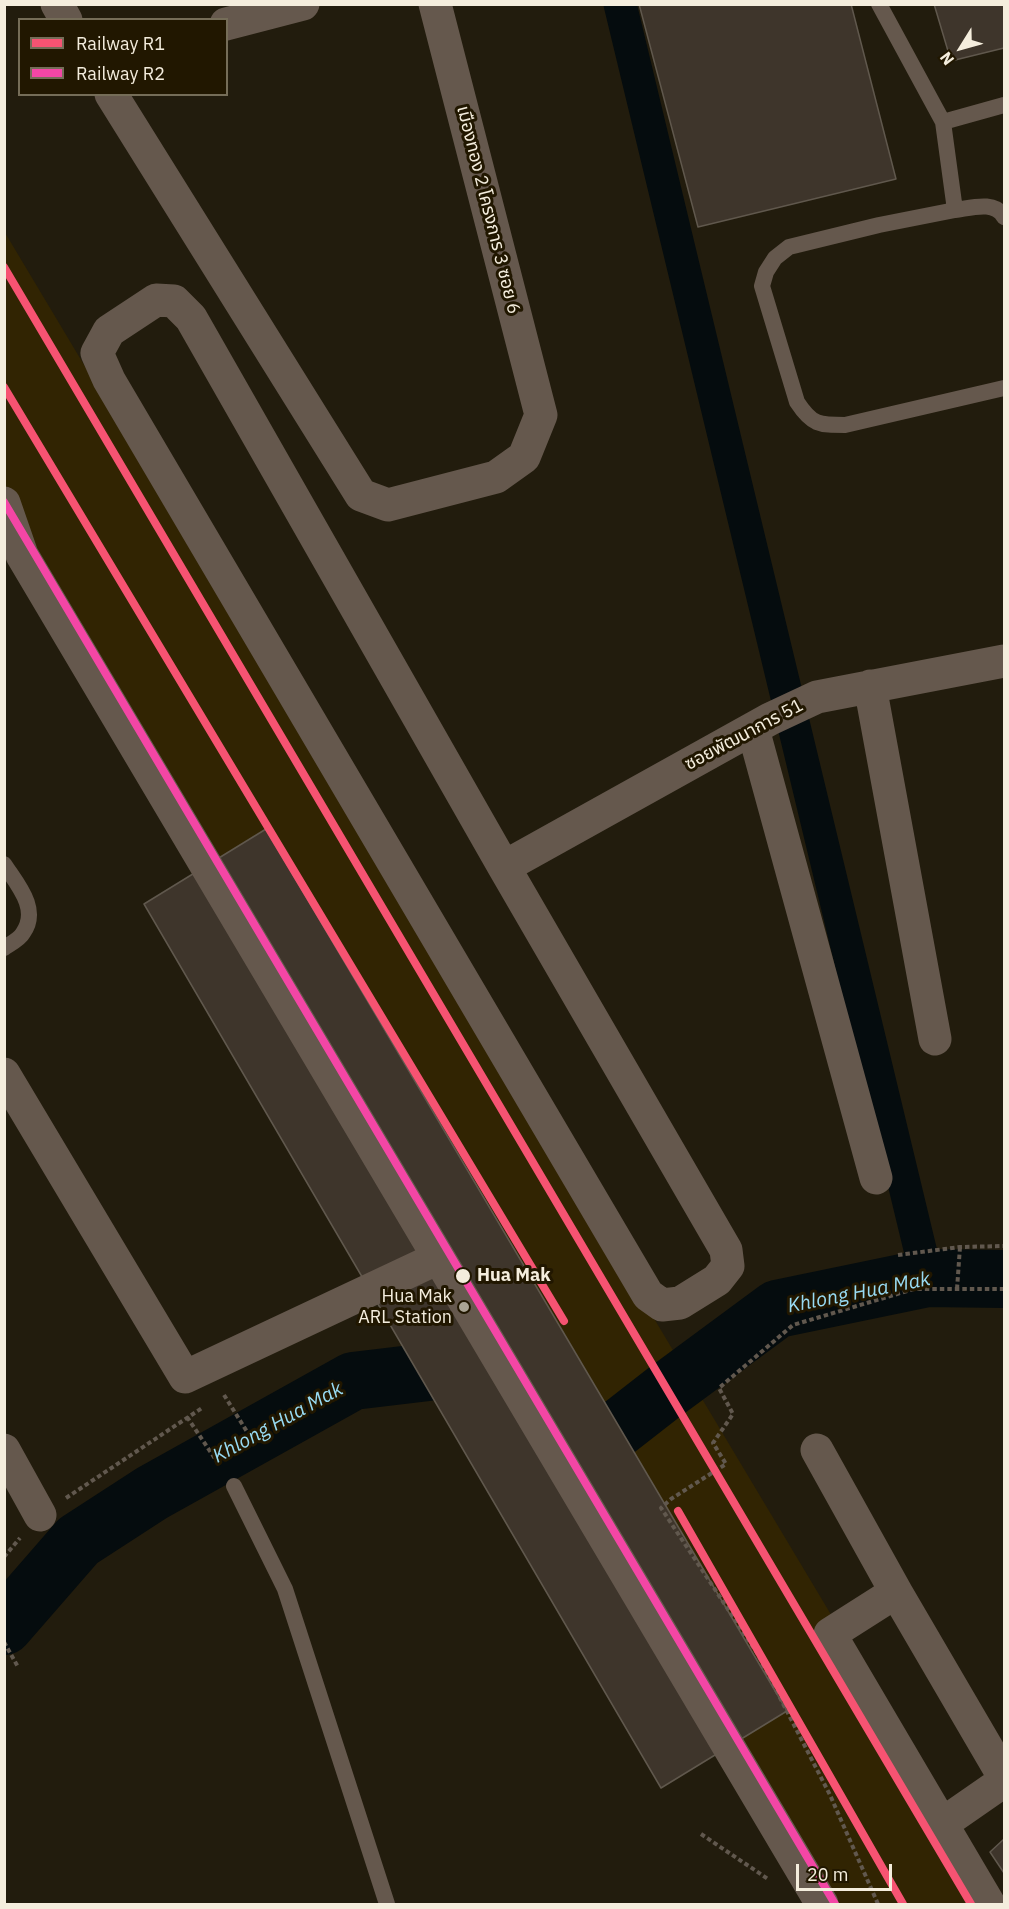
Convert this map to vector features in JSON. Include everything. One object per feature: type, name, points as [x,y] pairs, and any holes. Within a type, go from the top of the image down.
[{"type":"street","points":[[57,4],[65,18]]},
{"type":"street","points":[[228,23],[303,4]]},
{"type":"street","name":"เมืองทอง 2 โครงการ 3 ซอย 6","points":[[112,96],[361,495],[388,505],[496,477],[524,458],[541,415],[435,4]]},
{"type":"street","points":[[156,300],[174,301],[191,318],[504,867],[726,1250],[728,1266],[717,1280],[680,1303],[662,1305],[648,1295],[109,380],[97,353],[109,331],[156,300]]},
{"type":"street","points":[[4,503],[22,555],[822,1905]]},
{"type":"street","name":"ซอยพัฒนาการ 51","points":[[504,867],[762,724],[817,697],[1005,661]]},
{"type":"street","points":[[870,686],[935,1039]]},
{"type":"street","points":[[762,724],[876,1178]]},
{"type":"street","points":[[4,1074],[185,1377],[438,1258]]},
{"type":"street","points":[[4,1450],[40,1515]]},
{"type":"street","points":[[817,1450],[896,1592],[1005,1779],[942,1824]]},
{"type":"street","points":[[896,1592],[830,1634],[989,1905]]},
{"type":"lane","points":[[879,4],[943,122],[955,210]]},
{"type":"lane","points":[[943,122],[1005,105]]},
{"type":"lane","points":[[1005,218],[1002,213],[989,206],[955,210],[879,225],[789,247],[776,258],[766,272],[762,286],[797,402],[806,417],[821,425],[845,425],[1005,388]]},
{"type":"lane","points":[[4,864],[28,902],[30,917],[23,934],[4,948]]},
{"type":"lane","points":[[234,1486],[285,1589],[387,1905]]},
{"type":"path","points":[[898,1255],[960,1246],[1005,1246]]},
{"type":"path","points":[[957,1289],[960,1246]]},
{"type":"path","points":[[878,1905],[830,1795],[758,1653],[661,1508],[671,1499],[726,1464],[713,1443],[733,1414],[719,1388],[794,1325],[914,1289],[1005,1289]]},
{"type":"path","points":[[215,1401],[234,1390]]},
{"type":"path","points":[[224,1395],[251,1438]]},
{"type":"path","points":[[4,1557],[40,1515],[206,1406]]},
{"type":"path","points":[[187,1417],[234,1486]]},
{"type":"path","points":[[4,1642],[18,1667]]},
{"type":"path","points":[[701,1834],[778,1885]]},
{"type":"shaded area","points":[[4,231],[1004,1904],[805,1904],[5,544]]},
{"type":"building","points":[[639,4],[851,4],[896,179],[698,227]]},
{"type":"building","points":[[934,4],[1004,4],[1004,48],[951,61]]},
{"type":"building","name":"Hua Mak ARL Station","points":[[266,829],[787,1711],[661,1788],[144,904]]},
{"type":"building","points":[[1004,1839],[1004,1873],[990,1852]]},
{"type":"waterway","points":[[620,4],[927,1278]]},
{"type":"waterway","name":"Khlong Hua Mak","points":[[557,1476],[777,1309],[927,1278],[1004,1279]]},
{"type":"waterway","name":"Khlong Hua Mak","points":[[4,1626],[78,1541],[152,1493],[353,1381],[462,1368],[486,1396]]},
{"type":"rail line","name":"R1","points":[[4,267],[971,1904]]},
{"type":"rail line","name":"R1","points":[[4,387],[564,1321]]},
{"type":"rail line","name":"R2","points":[[4,502],[835,1904]]},
{"type":"rail line","name":"R1","points":[[678,1511],[903,1904]]},
{"type":"place","name":"Hua Mak","points":[[463,1276]]},
{"type":"place","name":"Hua Mak ARL Station","points":[[464,1307]]}]
